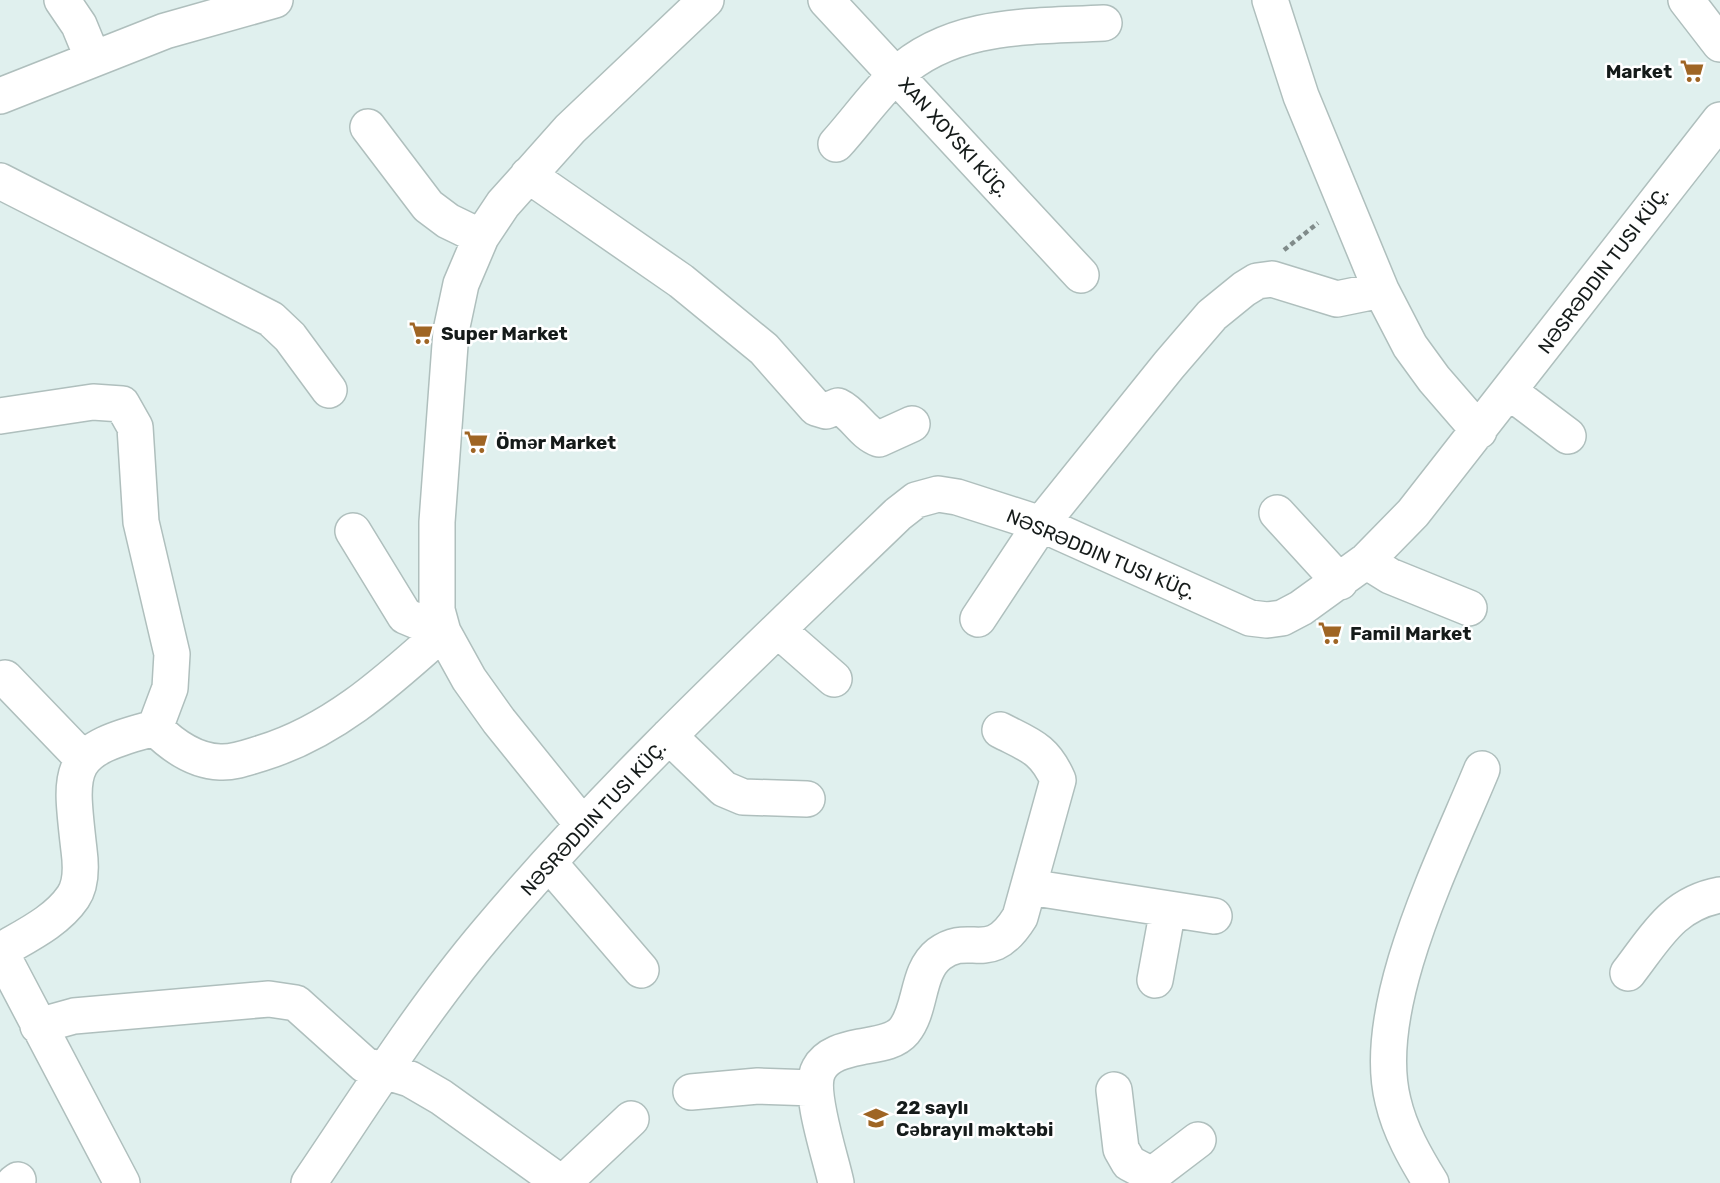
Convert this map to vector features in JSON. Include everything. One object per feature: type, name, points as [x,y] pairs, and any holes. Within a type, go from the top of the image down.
[{"type":"street","points":[[62,0],[79,24],[93,59]]},
{"type":"street","points":[[0,96],[165,30],[275,0]]},
{"type":"street","points":[[582,824],[499,721],[469,679],[443,632],[437,610],[435,579],[451,331],[461,284],[481,237],[503,204],[570,129],[706,0]]},
{"type":"street","name":"XAN XOYSKI KÜÇ.","points":[[826,0],[1081,275]]},
{"type":"street","points":[[1270,0],[1301,96],[1381,289],[1418,357],[1479,431]]},
{"type":"street","points":[[1686,0],[1720,44]]},
{"type":"street","points":[[836,144],[897,74],[952,40],[985,30],[1104,23]]},
{"type":"street","name":"NƏSRƏDDIN TUSI KÜÇ.","points":[[309,1183],[385,1071],[487,932],[550,864],[582,824],[778,630],[898,514],[916,500],[938,494],[957,497],[1041,524],[1250,618],[1282,618],[1353,572],[1413,513],[1720,120]]},
{"type":"street","points":[[368,127],[428,205],[448,221],[481,237]]},
{"type":"street","points":[[528,175],[681,281],[764,349],[816,408],[827,411],[838,406],[849,411],[870,436],[879,439],[912,424]]},
{"type":"street","points":[[0,181],[271,319],[290,337],[328,390]]},
{"type":"street","points":[[978,620],[1041,524],[1212,315],[1257,281],[1272,279],[1337,299],[1381,289]]},
{"type":"street","points":[[1510,392],[1568,436]]},
{"type":"street","points":[[0,416],[93,401],[122,404],[135,426],[141,522],[172,654],[170,688],[155,728]]},
{"type":"street","points":[[1277,513],[1353,572],[1390,576],[1469,608]]},
{"type":"street","points":[[352,531],[405,616],[443,632]]},
{"type":"street","points":[[778,630],[834,679]]},
{"type":"street","points":[[155,728],[182,750],[220,762],[283,746],[332,721],[371,695],[443,632]]},
{"type":"street","points":[[5,678],[82,758]]},
{"type":"street","points":[[122,1183],[0,951],[58,915],[75,895],[82,868],[74,800],[75,777],[82,758],[119,737],[155,728]]},
{"type":"street","points":[[836,1183],[814,1088],[818,1070],[827,1059],[844,1050],[891,1041],[904,1031],[928,966],[939,954],[953,947],[993,944],[1009,935],[1020,916],[1058,780],[1050,762],[1040,751],[1000,730]]},
{"type":"street","points":[[669,736],[724,789],[743,797],[807,799]]},
{"type":"street","points":[[1431,1183],[1409,1146],[1392,1100],[1389,1059],[1393,1013],[1417,929],[1482,769]]},
{"type":"street","points":[[550,864],[640,970]]},
{"type":"street","points":[[1029,887],[1214,916]]},
{"type":"street","points":[[1628,974],[1664,926],[1683,907],[1720,895]]},
{"type":"street","points":[[1155,980],[1168,909]]},
{"type":"street","points":[[38,1026],[74,1016],[283,1000],[296,1003],[349,1053],[366,1065],[410,1079],[441,1097],[562,1183],[631,1119]]},
{"type":"street","points":[[691,1092],[758,1086],[814,1088]]},
{"type":"street","points":[[1114,1090],[1121,1149],[1129,1163],[1153,1179],[1198,1140]]},
{"type":"path","points":[[1257,281],[1290,243],[1347,208]]},
{"type":"place","name":"Market","points":[[1692,71]]},
{"type":"place","name":"Super Market","points":[[421,333]]},
{"type":"place","name":"Ömər Market","points":[[476,442]]},
{"type":"place","name":"Famil Market","points":[[1330,633]]},
{"type":"place","name":"22 saylı Cəbrayıl məktəbi","points":[[876,1118]]}]
